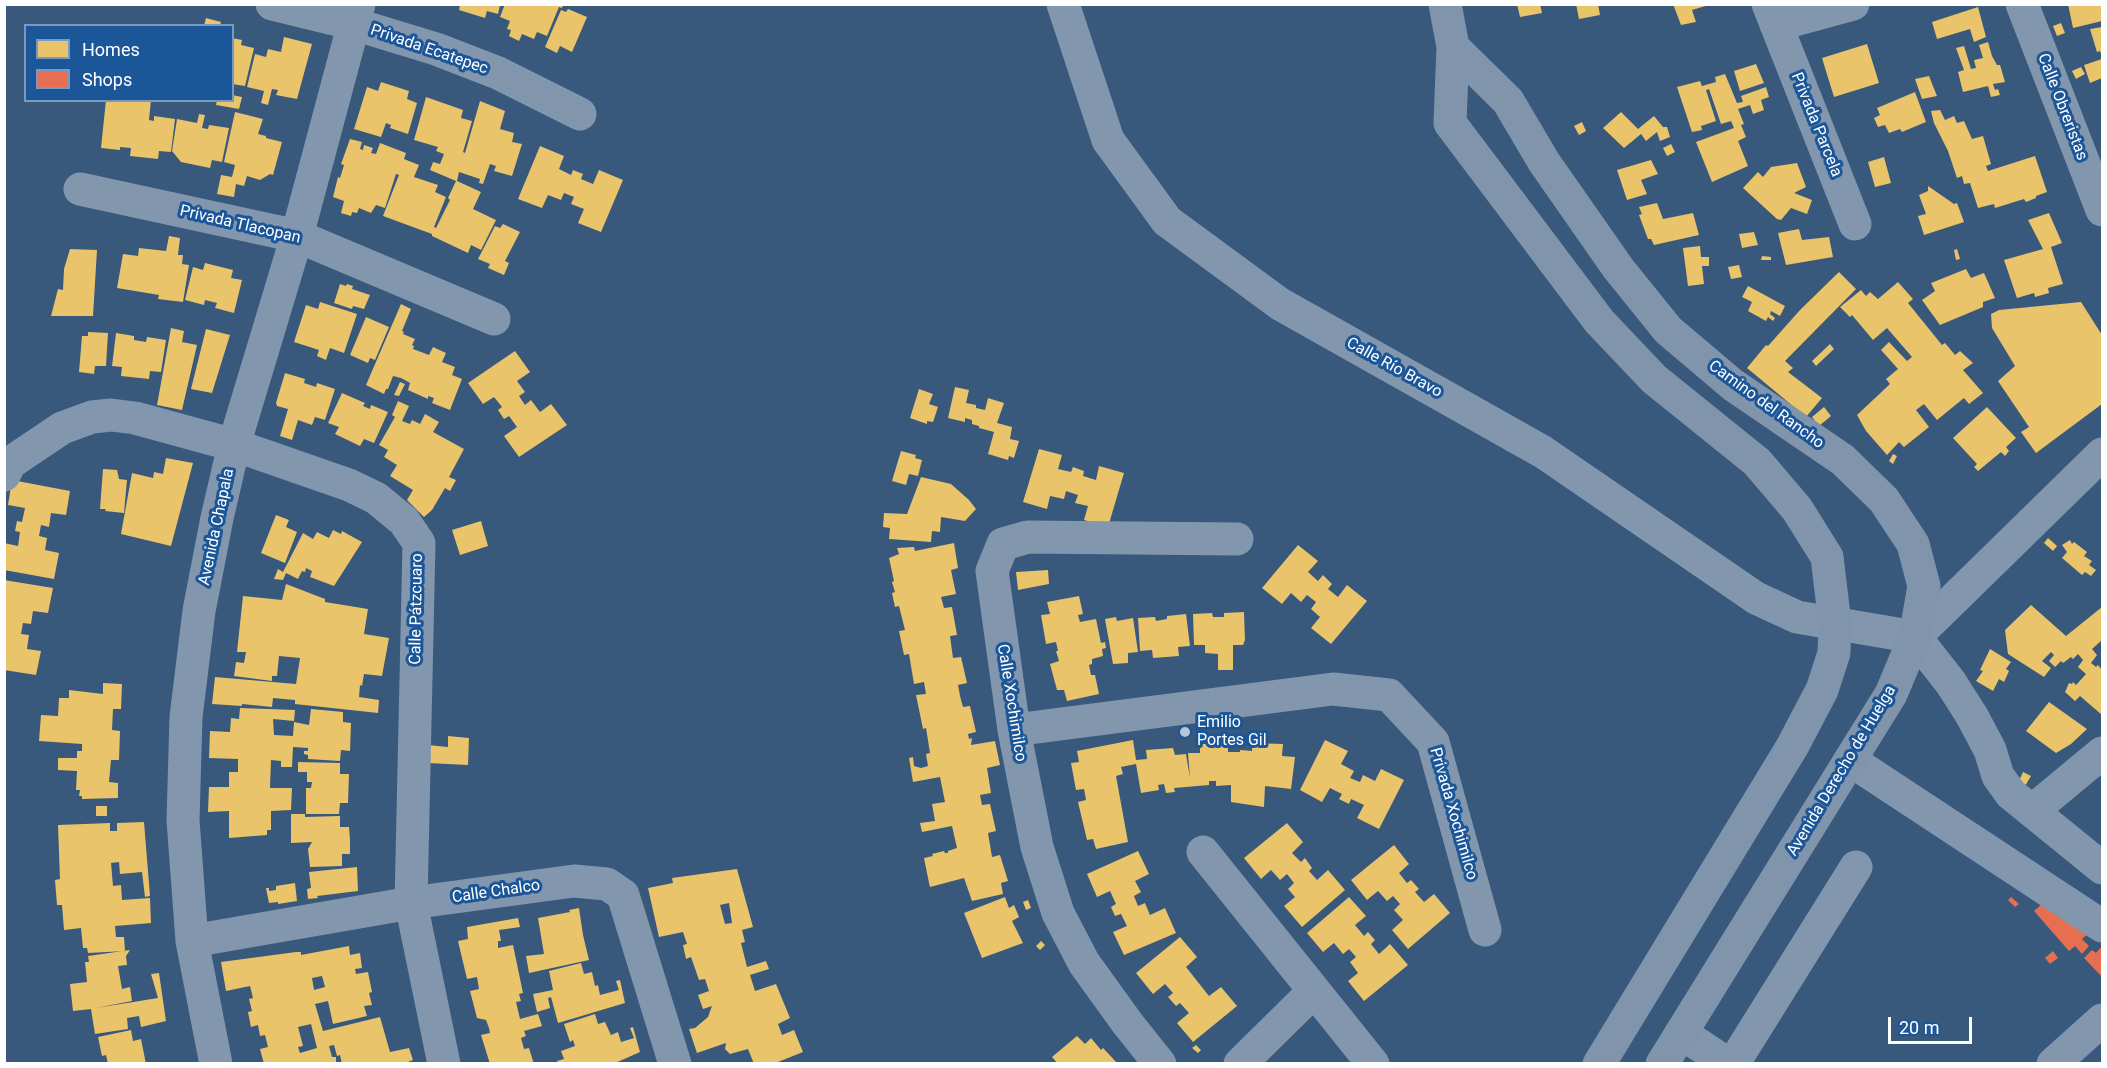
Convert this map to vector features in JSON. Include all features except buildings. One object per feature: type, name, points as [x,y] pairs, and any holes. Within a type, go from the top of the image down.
[{"type":"main road","points":[[1445,4],[1453,47],[1450,123],[1599,321],[1654,379],[1757,462],[1797,509],[1827,557],[1835,624],[1834,653],[1822,690],[1792,747],[1599,1064]]},
{"type":"main road","name":"Camino del Rancho","points":[[1453,47],[1508,101],[1544,162],[1618,268],[1668,330],[1733,385],[1843,460],[1884,500],[1913,543],[1924,586],[1915,637]]},
{"type":"main road","name":"Avenida Derecho de Huelga","points":[[1662,1064],[1891,694],[1915,637]]},
{"type":"street","name":"Privada Ecatepec","points":[[272,4],[356,14],[436,50],[488,69],[580,114]]},
{"type":"street","name":"Calle Río Bravo","points":[[1063,4],[1108,140],[1167,222],[1280,304],[1544,452],[1756,598],[1797,617],[1915,637]]},
{"type":"street","points":[[1772,15],[1853,4]]},
{"type":"street","name":"Calle Obreristas","points":[[2022,4],[2103,210]]},
{"type":"street","name":"Avenida Chapala","points":[[216,1064],[192,941],[183,820],[186,717],[199,611],[234,446],[297,236],[356,14]]},
{"type":"street","name":"Privada Parcela","points":[[1772,15],[1855,224]]},
{"type":"street","name":"Privada Tlacopan","points":[[80,189],[297,236],[494,319]]},
{"type":"street","name":"Calle Pátzcuaro","points":[[4,475],[10,463],[62,428],[92,417],[111,415],[135,418],[234,446],[349,485],[376,498],[404,521],[419,543],[411,903],[444,1064]]},
{"type":"street","name":"Avenida Derecho de Huelga","points":[[1915,637],[2103,454]]},
{"type":"street","name":"Calle Xochimilco","points":[[1160,1064],[1084,963],[1058,913],[1036,847],[1014,730],[992,571],[1003,544],[1028,537],[1237,539]]},
{"type":"street","points":[[1915,637],[1951,683],[1972,716],[1990,750],[1998,776],[2011,794],[2103,868]]},
{"type":"street","name":"Privada Xochimilco","points":[[1014,730],[1333,689],[1389,695],[1433,742],[1485,930]]},
{"type":"street","points":[[2032,811],[2103,753]]},
{"type":"street","points":[[1850,760],[2103,926]]},
{"type":"street","points":[[1203,852],[1373,1064]]},
{"type":"street","points":[[1733,1064],[1856,867]]},
{"type":"street","name":"Calle Chalco","points":[[192,941],[411,903],[574,881],[607,884],[623,895],[675,1064]]},
{"type":"street","points":[[1240,1064],[1314,991]]},
{"type":"street","points":[[2053,1064],[2103,1020]]},
{"type":"street","points":[[1681,1033],[1728,1064]]},
{"type":"place","name":"Emilio Portes Gil","points":[[1185,732]]}]
